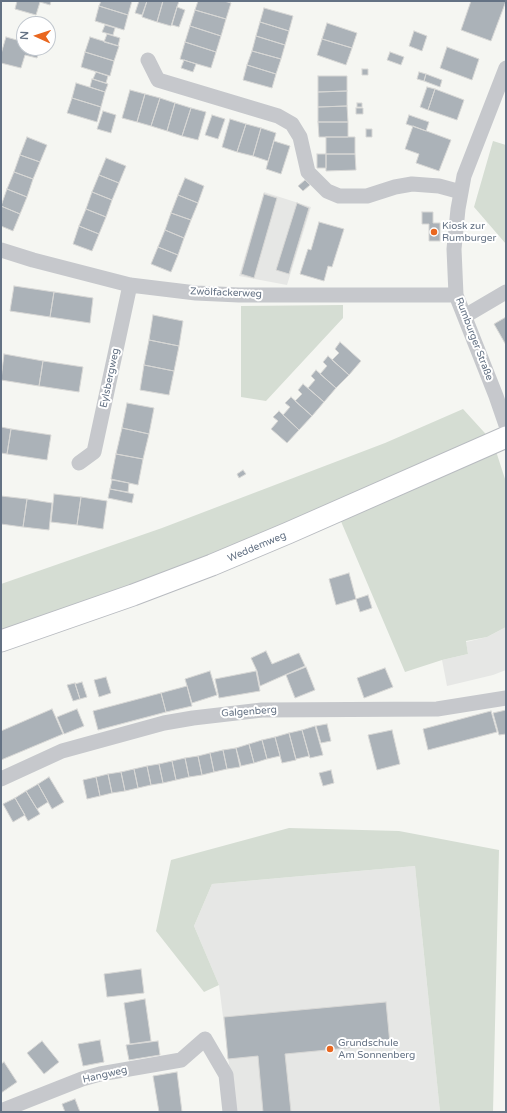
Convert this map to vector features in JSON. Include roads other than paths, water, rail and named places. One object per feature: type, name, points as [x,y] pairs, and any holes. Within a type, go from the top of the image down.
[{"type":"main road","name":"Weddemweg","points":[[1,641],[133,595],[212,565],[506,437]]},
{"type":"street","points":[[148,60],[158,80],[278,116],[292,124],[300,137],[308,172],[326,191],[339,196],[366,196],[395,187],[412,184],[440,186],[461,192]]},
{"type":"street","name":"Rumburger Straße","points":[[506,68],[464,176],[458,209],[454,249],[456,295],[506,425]]},
{"type":"street","name":"Zwölfackerweg","points":[[1,250],[33,260],[130,285],[196,292],[239,295],[456,295]]},
{"type":"street","name":"Eylsbergweg","points":[[79,464],[94,452],[130,285]]},
{"type":"street","points":[[464,316],[506,292]]},
{"type":"street","name":"Galgenberg","points":[[1,779],[62,751],[164,723],[193,718],[262,710],[437,709],[506,698]]},
{"type":"street","name":"Hangweg","points":[[1,1111],[82,1079],[100,1074],[181,1060],[205,1039],[226,1075],[230,1112]]},
{"type":"place","name":"Kiosk zur Rumburger","points":[[434,232]]},
{"type":"place","name":"Grundschule Am Sonnenberg","points":[[330,1049]]}]
